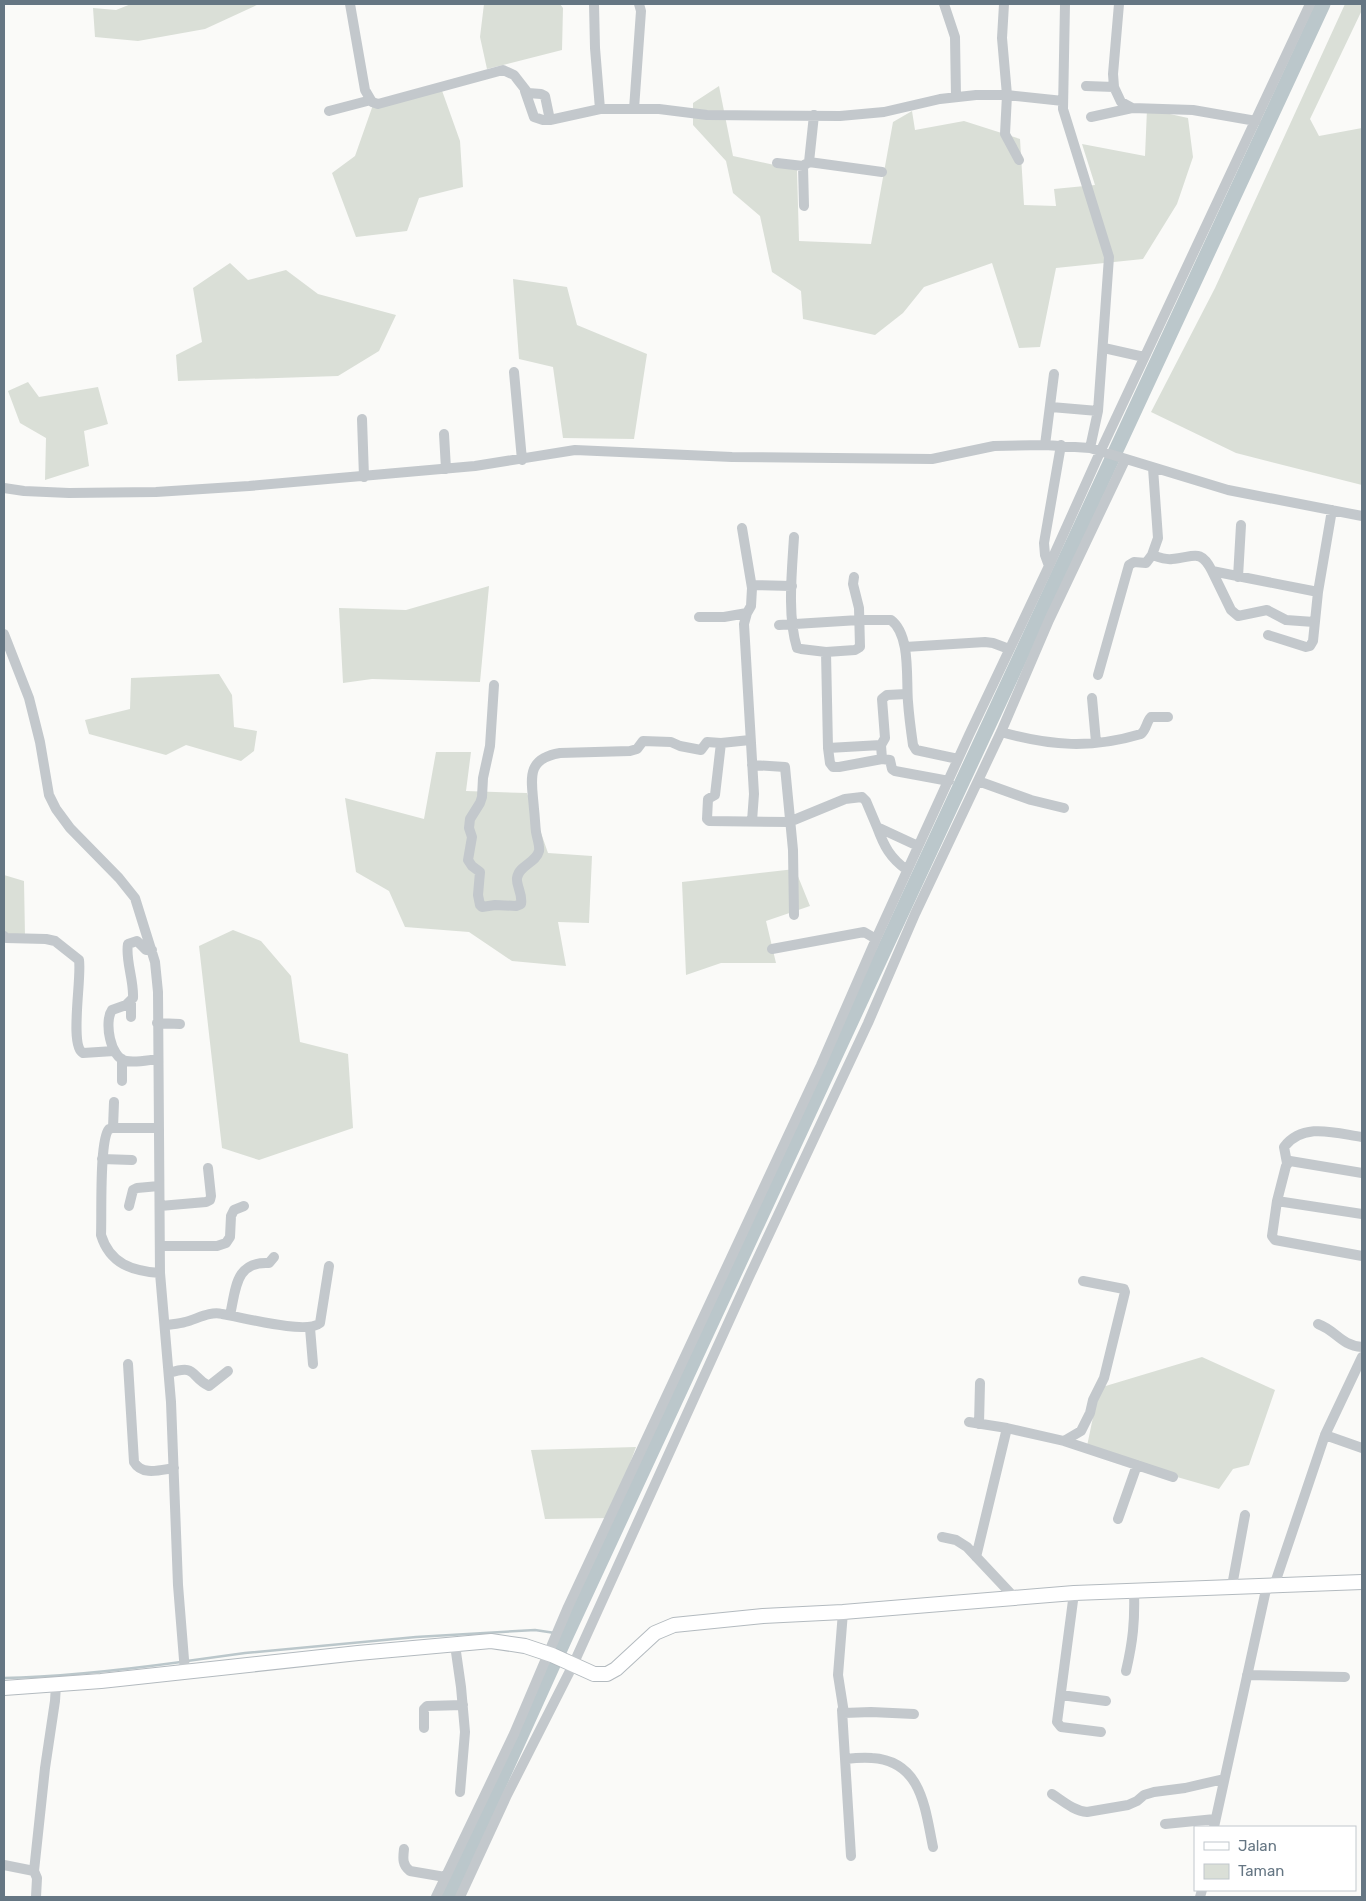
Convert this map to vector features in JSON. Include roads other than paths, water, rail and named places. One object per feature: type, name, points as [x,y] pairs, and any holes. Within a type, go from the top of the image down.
[{"type":"main road","points":[[4,1688],[56,1685],[185,1665],[455,1646],[491,1641],[525,1646],[551,1654],[594,1674],[607,1674],[616,1669],[655,1633],[674,1625],[763,1616],[843,1612],[1074,1593],[1362,1582]]},
{"type":"street","points":[[350,4],[365,90],[370,100],[378,104],[503,70],[514,75],[525,91],[534,116],[543,120],[600,109],[634,108],[707,114],[840,116],[884,112],[956,97],[976,95],[1007,95],[1063,101]]},
{"type":"street","points":[[594,4],[594,48],[600,109]]},
{"type":"street","points":[[634,108],[641,11],[639,4]]},
{"type":"street","points":[[944,4],[955,36],[956,97]]},
{"type":"street","points":[[1004,4],[1002,38],[1007,95],[1006,134],[1020,160]]},
{"type":"street","points":[[1065,4],[1063,101],[1066,122],[1106,242],[1109,257],[1098,411],[1099,450]]},
{"type":"street","points":[[1119,4],[1113,74],[1114,87],[1122,102],[1132,108]]},
{"type":"street","points":[[436,1897],[514,1734],[551,1654],[568,1607],[821,1065],[906,870],[1049,566],[1099,450],[1310,4]]},
{"type":"street","points":[[1086,86],[1114,87]]},
{"type":"street","points":[[525,91],[532,95],[541,94],[545,96],[550,120]]},
{"type":"street","points":[[330,111],[370,100]]},
{"type":"street","points":[[1092,117],[1132,108],[1194,110],[1256,121]]},
{"type":"street","points":[[804,206],[806,164],[814,115]]},
{"type":"street","points":[[778,163],[882,172]]},
{"type":"street","points":[[1104,348],[1144,357]]},
{"type":"street","points":[[514,372],[522,460]]},
{"type":"street","points":[[1045,445],[1054,374]]},
{"type":"street","points":[[1051,407],[1098,411]]},
{"type":"street","points":[[362,419],[364,477]]},
{"type":"street","points":[[444,434],[446,469]]},
{"type":"street","points":[[4,488],[24,491],[156,492],[446,469],[522,460],[575,450],[732,458],[932,459],[994,446],[1045,445],[1099,450],[1228,490],[1362,516]]},
{"type":"street","points":[[1049,566],[1045,554],[1045,537],[1061,446]]},
{"type":"street","points":[[460,1897],[868,1023],[915,914],[1002,732],[1049,620],[1123,459]]},
{"type":"street","points":[[1098,675],[1129,564],[1134,562],[1146,563],[1152,555],[1158,538],[1153,468]]},
{"type":"street","points":[[1268,635],[1296,644],[1310,646],[1332,510]]},
{"type":"street","points":[[1238,578],[1241,525]]},
{"type":"street","points":[[742,528],[752,588],[751,606],[744,624],[754,794],[752,821]]},
{"type":"street","points":[[794,537],[793,624],[797,648],[826,652],[859,649],[858,603],[852,584],[854,578]]},
{"type":"street","points":[[1152,555],[1167,559],[1185,556],[1202,557],[1205,559],[1231,610],[1238,616],[1267,610],[1286,620],[1314,622]]},
{"type":"street","points":[[1212,571],[1238,578],[1268,581],[1318,592]]},
{"type":"street","points":[[752,588],[757,585],[792,586]]},
{"type":"street","points":[[700,617],[724,617],[747,613]]},
{"type":"street","points":[[778,625],[891,620],[899,629],[904,647],[913,745],[916,750],[958,760]]},
{"type":"street","points":[[4,634],[29,698],[40,742],[49,795],[56,810],[70,828],[135,898],[152,950],[157,976],[160,1273],[166,1325],[178,1585],[185,1665]]},
{"type":"street","points":[[904,647],[993,642],[1010,649]]},
{"type":"street","points":[[826,652],[828,748],[830,763],[833,767],[882,759],[890,760],[892,769],[895,771],[949,781]]},
{"type":"street","points":[[494,685],[490,746],[483,778],[482,797],[470,819],[469,828],[472,837],[468,860],[480,872],[478,895],[482,907],[495,905],[516,906],[521,904],[522,895],[517,878],[520,871],[533,859],[539,850],[531,787],[534,768],[540,759],[560,753],[630,751],[637,749],[642,741],[671,742],[680,746],[701,750],[707,742],[750,740]]},
{"type":"street","points":[[882,759],[881,745],[885,738],[882,699],[887,696],[907,694]]},
{"type":"street","points":[[1092,698],[1096,742]]},
{"type":"street","points":[[1002,732],[1033,741],[1068,745],[1141,734],[1146,730],[1148,720],[1151,717],[1168,717]]},
{"type":"street","points":[[721,742],[715,795],[708,798],[707,819],[789,822],[845,799],[862,797],[866,801],[888,853],[895,862],[906,870]]},
{"type":"street","points":[[828,748],[881,745]]},
{"type":"street","points":[[752,765],[784,767],[793,850],[794,915]]},
{"type":"street","points":[[978,781],[1032,800],[1064,808]]},
{"type":"street","points":[[877,828],[918,846]]},
{"type":"street","points":[[772,949],[864,932],[876,939]]},
{"type":"street","points":[[4,936],[6,938],[56,941],[79,960],[78,1011],[75,1028],[78,1049],[82,1053],[114,1051]]},
{"type":"street","points":[[131,1017],[133,983],[127,945],[130,942],[138,941],[146,950],[152,950]]},
{"type":"street","points":[[131,1001],[112,1010],[109,1014],[108,1030],[114,1051],[127,1061],[158,1059]]},
{"type":"street","points":[[157,1023],[180,1024]]},
{"type":"street","points":[[122,1059],[122,1080]]},
{"type":"street","points":[[113,1128],[114,1102]]},
{"type":"street","points":[[159,1128],[109,1128],[106,1131],[102,1159],[101,1235],[107,1250],[124,1266],[144,1272],[160,1273]]},
{"type":"street","points":[[1362,1137],[1314,1130],[1306,1132],[1288,1142],[1284,1147],[1287,1163],[1277,1201],[1272,1236],[1275,1240],[1362,1256]]},
{"type":"street","points":[[102,1159],[132,1160]]},
{"type":"street","points":[[1287,1163],[1362,1173]]},
{"type":"street","points":[[160,1206],[206,1202],[210,1200],[208,1168]]},
{"type":"street","points":[[129,1206],[133,1190],[159,1186]]},
{"type":"street","points":[[1277,1201],[1362,1214]]},
{"type":"street","points":[[160,1246],[217,1246],[226,1243],[230,1237],[231,1216],[234,1210],[244,1206]]},
{"type":"street","points":[[230,1315],[238,1280],[243,1271],[260,1262],[269,1263],[274,1257]]},
{"type":"street","points":[[166,1325],[182,1323],[218,1313],[310,1328],[320,1324],[329,1266]]},
{"type":"street","points":[[1064,1441],[1081,1431],[1104,1378],[1125,1292],[1124,1289],[1083,1281]]},
{"type":"street","points":[[1318,1324],[1324,1326],[1347,1345],[1362,1348]]},
{"type":"street","points":[[310,1328],[313,1364]]},
{"type":"street","points":[[1165,1824],[1215,1823],[1247,1675],[1270,1586],[1325,1435],[1362,1357]]},
{"type":"street","points":[[128,1364],[134,1462],[138,1469],[144,1471],[174,1468]]},
{"type":"street","points":[[169,1373],[187,1369],[209,1386],[228,1371]]},
{"type":"street","points":[[980,1383],[974,1423],[1008,1428],[1064,1441],[1173,1477]]},
{"type":"street","points":[[976,1557],[1008,1428]]},
{"type":"street","points":[[1325,1435],[1362,1448]]},
{"type":"street","points":[[1118,1518],[1137,1465]]},
{"type":"street","points":[[1232,1586],[1245,1515]]},
{"type":"street","points":[[942,1536],[956,1540],[968,1548],[1015,1598]]},
{"type":"street","points":[[1126,1671],[1135,1622],[1134,1590]]},
{"type":"street","points":[[1074,1593],[1057,1722],[1059,1726],[1100,1732]]},
{"type":"street","points":[[843,1612],[838,1674],[851,1856]]},
{"type":"street","points":[[455,1646],[465,1732],[460,1792]]},
{"type":"street","points":[[1247,1675],[1344,1677]]},
{"type":"street","points":[[36,1897],[34,1871],[48,1746],[56,1701],[56,1685]]},
{"type":"street","points":[[1061,1695],[1106,1701]]},
{"type":"street","points":[[424,1728],[424,1709],[426,1706],[463,1705]]},
{"type":"street","points":[[842,1710],[845,1714],[871,1712],[914,1714]]},
{"type":"street","points":[[845,1759],[873,1758],[890,1762],[905,1770],[914,1779],[921,1792],[933,1847]]},
{"type":"street","points":[[1052,1794],[1069,1806],[1081,1812],[1087,1812],[1128,1805],[1144,1795],[1154,1792],[1185,1788],[1224,1779]]},
{"type":"street","points":[[404,1849],[403,1862],[410,1871],[445,1877]]},
{"type":"street","points":[[4,1866],[34,1871]]},
{"type":"waterway","points":[[448,1897],[567,1634],[1323,4]]},
{"type":"waterway","points":[[187,1661],[245,1653],[416,1637],[535,1630],[555,1633]]},
{"type":"waterway","points":[[560,1633],[567,1634]]},
{"type":"waterway","points":[[4,1678],[93,1673],[181,1662]]}]
